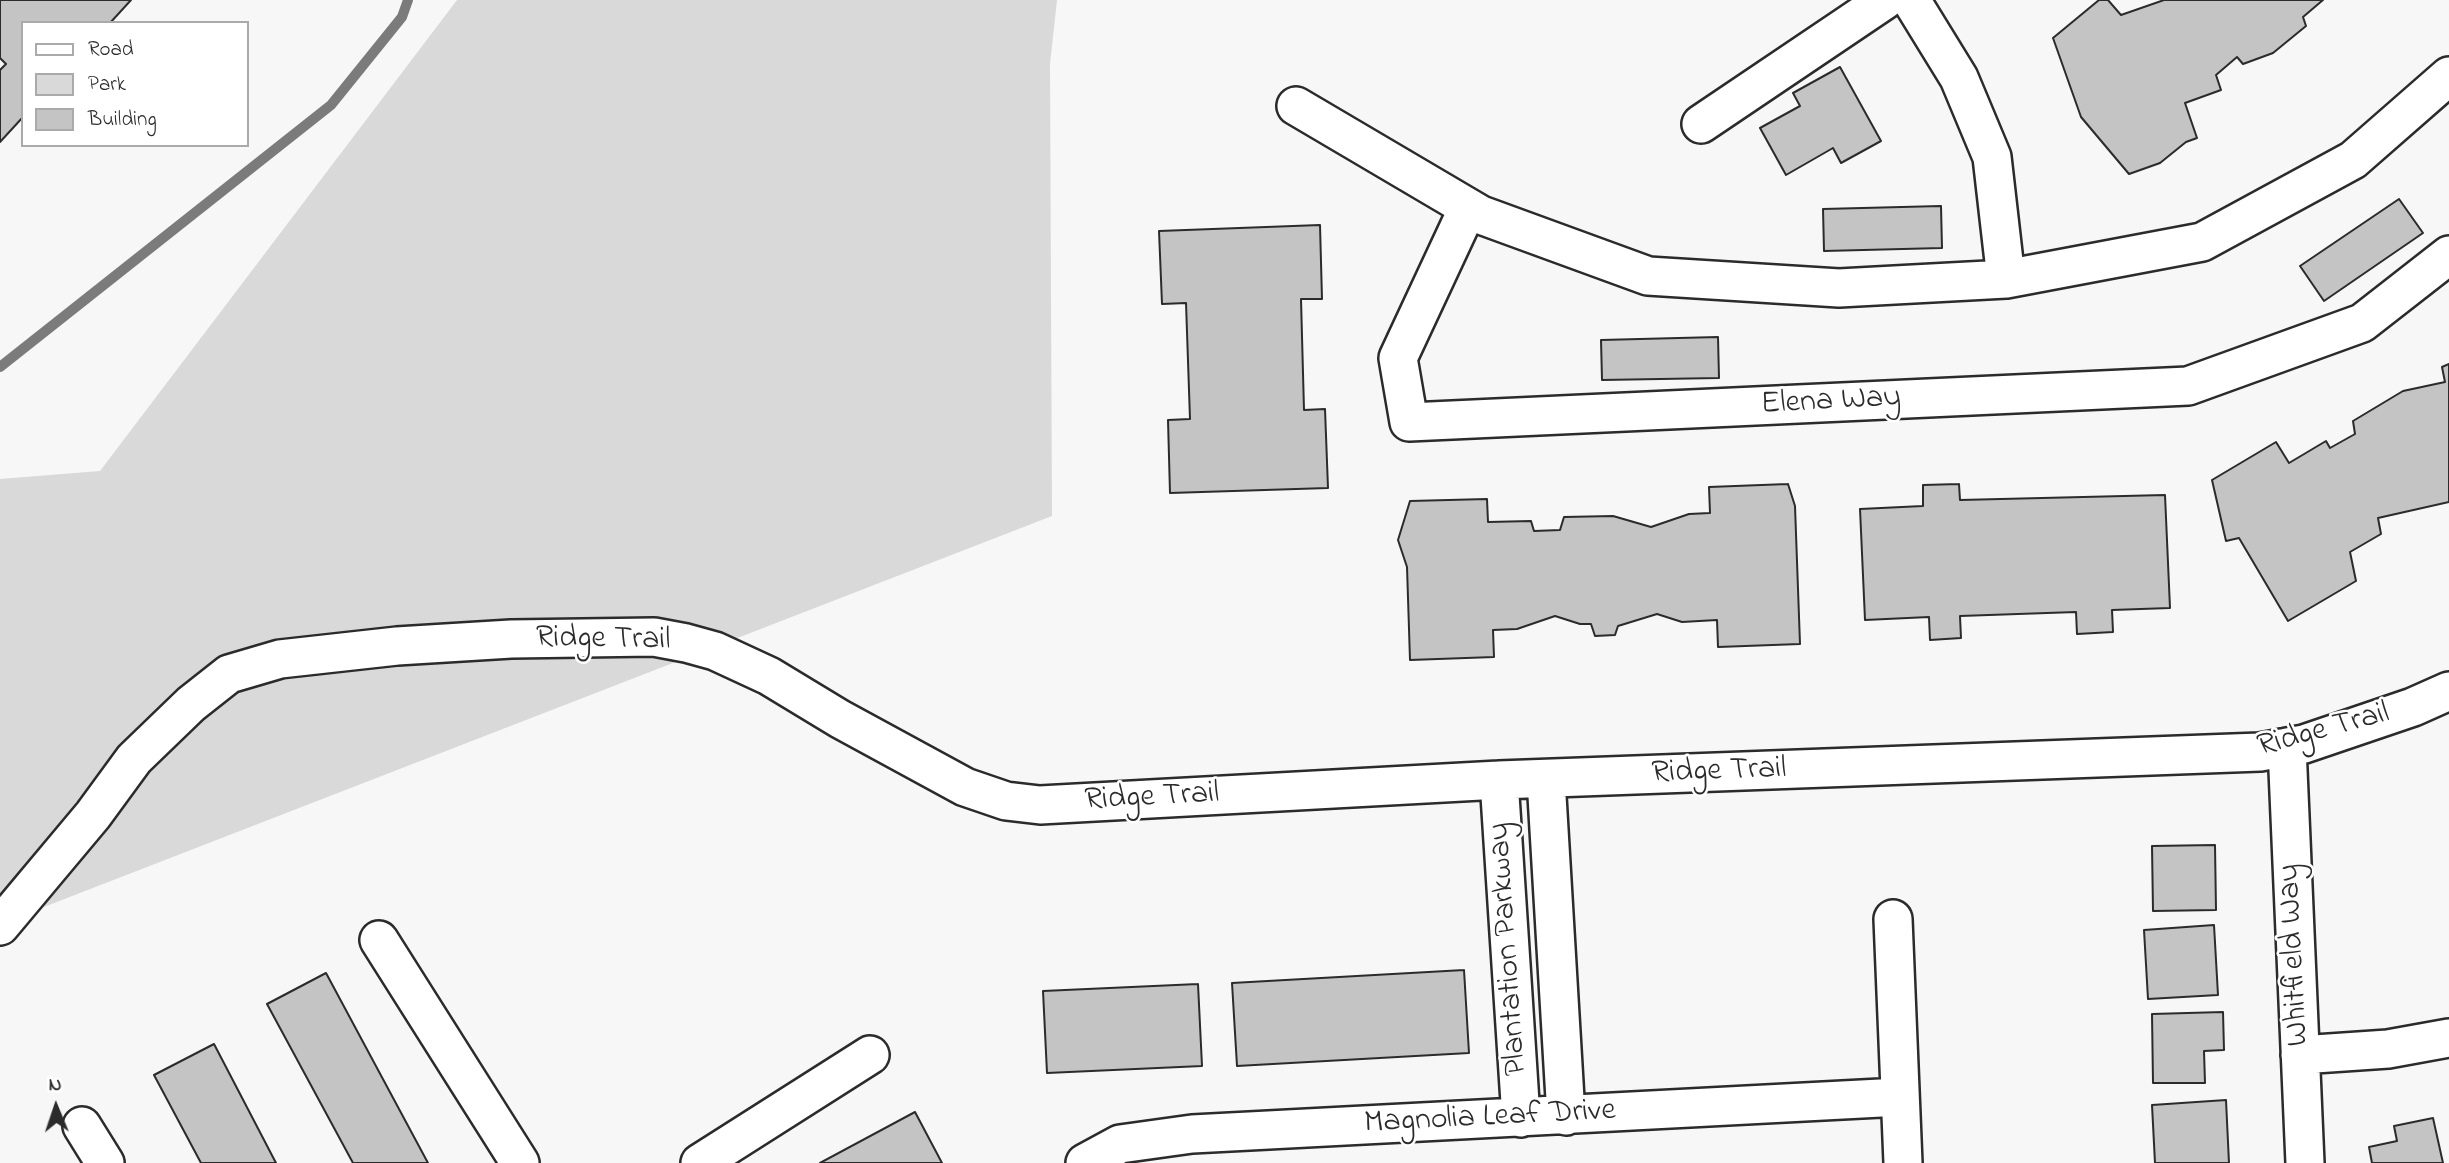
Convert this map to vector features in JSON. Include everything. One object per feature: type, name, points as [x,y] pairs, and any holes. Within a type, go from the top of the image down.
[{"type":"street","points":[[1701,124],[1885,0]]},
{"type":"street","points":[[1912,0],[1959,78],[1992,157],[2006,279]]},
{"type":"street","points":[[1296,106],[1481,215],[1648,276],[1839,288],[2006,279],[2202,242],[2353,160],[2449,76]]},
{"type":"street","name":"Elena Way","points":[[1468,208],[1398,358],[1409,422],[2188,386],[2362,323],[2449,255]]},
{"type":"street","name":"Ridge Trail","points":[[0,926],[93,814],[134,758],[191,704],[229,674],[280,659],[397,646],[524,639],[654,638],[687,643],[715,651],[769,676],[840,719],[965,787],[1006,802],[1040,805],[1499,780],[2209,755],[2287,747],[2413,707],[2449,691]]},
{"type":"street","name":"Whitfield Way","points":[[2287,747],[2305,1163]]},
{"type":"street","name":"Plantation Parkway","points":[[1546,779],[1566,1116]]},
{"type":"street","name":"Plantation Parkway","points":[[1499,780],[1521,1118]]},
{"type":"street","points":[[1893,919],[1903,1163]]},
{"type":"street","points":[[379,940],[520,1163]]},
{"type":"street","points":[[2300,1055],[2388,1049],[2449,1038]]},
{"type":"street","points":[[700,1163],[870,1055]]},
{"type":"street","name":"Magnolia Leaf Drive","points":[[1086,1163],[1120,1144],[1151,1138],[1900,1097]]},
{"type":"street","points":[[82,1126],[105,1163]]},
{"type":"green space","points":[[457,0],[1057,0],[1050,64],[1052,516],[0,924],[0,479],[100,471]]},
{"type":"building","points":[[0,0],[131,0],[112,21],[21,21],[21,119],[0,142],[0,70],[6,64],[0,58]]},
{"type":"building","points":[[2099,0],[2108,0],[2121,15],[2164,0],[2323,0],[2303,17],[2306,26],[2273,53],[2243,64],[2237,57],[2216,75],[2221,90],[2185,103],[2197,138],[2186,142],[2160,163],[2129,174],[2081,117],[2053,38]]},
{"type":"building","points":[[1840,67],[1881,141],[1841,163],[1833,148],[1786,175],[1760,128],[1800,106],[1793,93]]},
{"type":"building","points":[[2399,199],[2423,233],[2324,301],[2300,266]]},
{"type":"building","points":[[1941,206],[1942,248],[1824,251],[1823,209]]},
{"type":"building","points":[[1320,225],[1322,299],[1301,299],[1304,410],[1325,409],[1328,488],[1170,493],[1168,420],[1190,419],[1186,303],[1162,304],[1159,231]]},
{"type":"building","points":[[1718,337],[1719,378],[1602,380],[1601,340]]},
{"type":"building","points":[[2449,364],[2449,502],[2378,518],[2381,534],[2350,552],[2356,581],[2288,621],[2239,538],[2226,541],[2212,480],[2276,442],[2289,463],[2326,441],[2330,448],[2355,434],[2353,421],[2403,391],[2445,382],[2442,367]]},
{"type":"building","points":[[1788,484],[1795,506],[1800,644],[1718,647],[1717,620],[1682,622],[1657,614],[1618,626],[1615,635],[1595,636],[1591,624],[1580,624],[1555,616],[1517,629],[1493,630],[1494,657],[1410,660],[1407,567],[1398,540],[1410,501],[1487,499],[1488,522],[1531,521],[1534,531],[1560,530],[1564,517],[1613,516],[1651,527],[1689,514],[1710,513],[1709,487]]},
{"type":"building","points":[[1959,484],[1960,500],[2165,495],[2170,608],[2112,610],[2113,632],[2077,634],[2076,612],[1960,616],[1961,638],[1930,640],[1929,617],[1865,620],[1860,509],[1923,506],[1923,485]]},
{"type":"building","points":[[2215,845],[2216,910],[2153,911],[2152,846]]},
{"type":"building","points":[[2214,925],[2218,995],[2148,999],[2144,930]]},
{"type":"building","points":[[1464,970],[1469,1053],[1237,1066],[1232,983]]},
{"type":"building","points":[[326,973],[428,1163],[353,1163],[267,1004]]},
{"type":"building","points":[[1198,984],[1202,1066],[1047,1073],[1043,991]]},
{"type":"building","points":[[2223,1012],[2224,1050],[2204,1051],[2205,1083],[2153,1083],[2152,1014]]},
{"type":"building","points":[[214,1044],[276,1163],[201,1163],[154,1075]]},
{"type":"building","points":[[2226,1100],[2229,1163],[2155,1163],[2152,1105]]},
{"type":"building","points":[[915,1112],[942,1163],[820,1163]]},
{"type":"building","points":[[2433,1118],[2443,1163],[2372,1163],[2369,1147],[2397,1141],[2394,1126]]},
{"type":"waterway","points":[[0,367],[331,105],[402,17],[408,0]]}]
